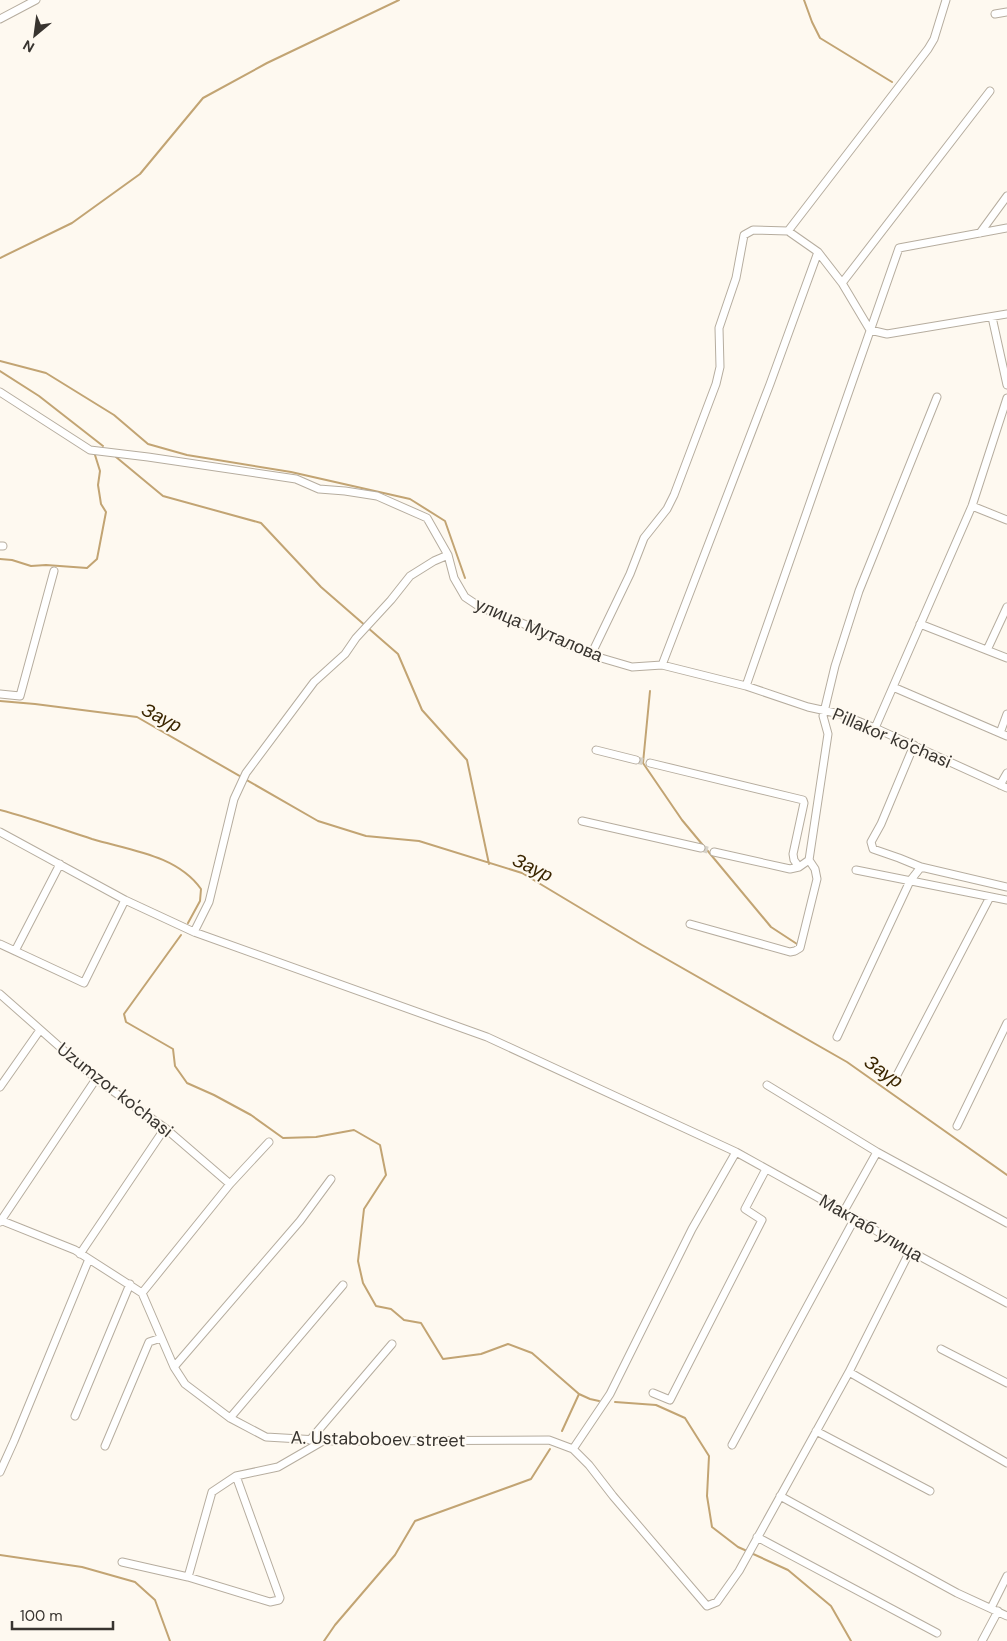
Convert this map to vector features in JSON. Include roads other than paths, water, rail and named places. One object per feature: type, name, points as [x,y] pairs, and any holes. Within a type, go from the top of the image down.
[{"type":"street","points":[[0,19],[36,0]]},
{"type":"street","points":[[788,231],[928,50],[934,39],[946,0]]},
{"type":"street","points":[[995,14],[1007,12]]},
{"type":"street","points":[[842,283],[990,91]]},
{"type":"street","points":[[980,233],[1007,196]]},
{"type":"street","points":[[746,686],[899,248],[1007,228]]},
{"type":"street","points":[[591,655],[630,574],[644,538],[667,509],[674,495],[712,395],[720,367],[720,328],[736,278],[744,235],[753,230],[788,231],[818,252],[842,283],[870,330],[887,334],[1007,314]]},
{"type":"street","points":[[662,664],[770,384],[818,252]]},
{"type":"street","points":[[992,317],[1007,386]]},
{"type":"street","name":"улица Муталова","points":[[0,392],[90,450],[296,479],[319,489],[377,496],[428,518],[448,555],[454,578],[465,597],[480,607],[524,624],[591,655],[632,667],[662,664],[746,686]]},
{"type":"street","points":[[690,924],[790,952],[800,948],[817,879],[815,869],[809,860],[828,734],[823,716],[824,710],[835,666],[859,591],[937,397]]},
{"type":"street","points":[[875,728],[972,506],[1007,398]]},
{"type":"street","points":[[972,506],[1007,520]]},
{"type":"street","points":[[194,932],[209,902],[234,799],[246,773],[314,682],[345,654],[356,638],[410,576],[434,561],[448,555]]},
{"type":"street","points":[[0,694],[20,696],[54,571]]},
{"type":"street","points":[[987,650],[1007,607]]},
{"type":"street","points":[[920,624],[1007,658]]},
{"type":"street","name":"Pillakor ko'chasi","points":[[746,686],[875,728],[1004,786]]},
{"type":"street","points":[[893,687],[1004,735],[1007,714]]},
{"type":"street","points":[[914,745],[881,824],[871,842],[873,849],[920,867],[1007,887]]},
{"type":"street","points":[[596,750],[636,760]]},
{"type":"street","points":[[650,763],[803,800],[804,803],[793,854],[794,860],[799,867]]},
{"type":"street","points":[[1004,786],[1007,772]]},
{"type":"street","points":[[582,821],[701,848]]},
{"type":"street","name":"Мактаб улица","points":[[0,832],[125,900],[194,932],[487,1037],[736,1152],[910,1251],[1007,1303]]},
{"type":"street","points":[[714,852],[790,869],[799,867],[809,860]]},
{"type":"street","points":[[15,951],[60,864]]},
{"type":"street","points":[[837,1037],[910,881],[920,867]]},
{"type":"street","points":[[856,870],[1007,900]]},
{"type":"street","points":[[896,1077],[990,897]]},
{"type":"street","points":[[0,944],[84,983],[125,900]]},
{"type":"street","name":"Uzumzor ko'chasi","points":[[0,994],[96,1079],[165,1128],[230,1184]]},
{"type":"street","points":[[957,1126],[1007,1023]]},
{"type":"street","points":[[0,1087],[40,1030]]},
{"type":"street","points":[[96,1079],[0,1221],[80,1254],[142,1293],[230,1184],[269,1142]]},
{"type":"street","points":[[767,1085],[877,1152],[1007,1224]]},
{"type":"street","points":[[80,1254],[165,1128]]},
{"type":"street","points":[[573,1450],[610,1394],[692,1230],[736,1152]]},
{"type":"street","points":[[844,1212],[877,1152]]},
{"type":"street","points":[[653,1393],[670,1400],[758,1229],[762,1220],[745,1209],[766,1169]]},
{"type":"street","points":[[174,1367],[300,1221],[331,1179]]},
{"type":"street","points":[[732,1445],[855,1218]]},
{"type":"street","points":[[910,1251],[848,1372],[756,1538],[937,1634]]},
{"type":"street","points":[[0,1472],[89,1259]]},
{"type":"street","points":[[75,1416],[130,1284]]},
{"type":"street","points":[[230,1418],[343,1285]]},
{"type":"street","name":"A. Ustaboboev street","points":[[142,1293],[174,1367],[185,1384],[230,1418],[266,1437],[323,1441],[549,1440],[573,1450],[589,1465],[612,1496],[707,1606],[717,1602],[739,1572],[756,1538]]},
{"type":"street","points":[[105,1446],[149,1342],[161,1338]]},
{"type":"street","points":[[310,1440],[392,1344]]},
{"type":"street","points":[[941,1349],[1007,1383]]},
{"type":"street","points":[[848,1372],[1007,1462]]},
{"type":"street","points":[[816,1431],[930,1490]]},
{"type":"street","points":[[188,1577],[212,1492],[236,1476],[278,1467],[323,1441]]},
{"type":"street","points":[[122,1562],[188,1577],[270,1602],[279,1600],[280,1598],[236,1476]]},
{"type":"street","points":[[780,1496],[957,1593],[1007,1616]]},
{"type":"street","points":[[982,1641],[1007,1576]]},
{"type":"waterway","points":[[0,258],[72,223],[140,174],[203,98],[267,63],[399,0]]},
{"type":"waterway","points":[[804,0],[820,38],[892,82]]},
{"type":"waterway","points":[[0,361],[46,373],[114,415],[148,444],[187,455],[291,472],[410,499],[445,521],[465,578]]},
{"type":"waterway","points":[[0,371],[39,396],[103,446]]},
{"type":"waterway","points":[[0,559],[12,560],[31,566],[46,565],[87,568],[97,559],[106,512],[101,504],[98,485],[100,471],[95,455]]},
{"type":"waterway","points":[[116,457],[163,496],[261,523],[321,587],[398,654],[422,710],[467,760],[489,864]]},
{"type":"waterway","points":[[650,691],[643,763],[682,820],[771,927],[797,944]]},
{"type":"waterway","name":"Заур","points":[[0,701],[137,717],[318,821],[366,836],[419,841],[522,873],[642,945],[847,1062],[1007,1175]]},
{"type":"waterway","points":[[0,810],[92,839],[151,855],[179,868],[201,889],[200,901],[188,923]]},
{"type":"waterway","points":[[181,935],[124,1014],[126,1022],[173,1049],[175,1066],[187,1083],[251,1115],[283,1138],[316,1137],[354,1130],[380,1145],[386,1175],[364,1209],[358,1261],[363,1283],[376,1306],[391,1309],[404,1320],[421,1323],[443,1359],[481,1354],[508,1344],[532,1353],[579,1394],[599,1401]]},
{"type":"waterway","points":[[562,1431],[579,1394]]},
{"type":"waterway","points":[[615,1402],[656,1405],[685,1418],[709,1456],[707,1496],[712,1527],[738,1547],[747,1551]]},
{"type":"waterway","points":[[324,1641],[335,1625],[395,1555],[415,1521],[531,1479],[550,1449]]},
{"type":"waterway","points":[[751,1553],[788,1570],[831,1606],[851,1641]]},
{"type":"waterway","points":[[0,1555],[82,1567],[135,1582],[155,1600],[170,1641]]},
{"type":"tunnel","points":[[636,760],[650,763]]},
{"type":"tunnel","points":[[701,848],[714,852]]}]
